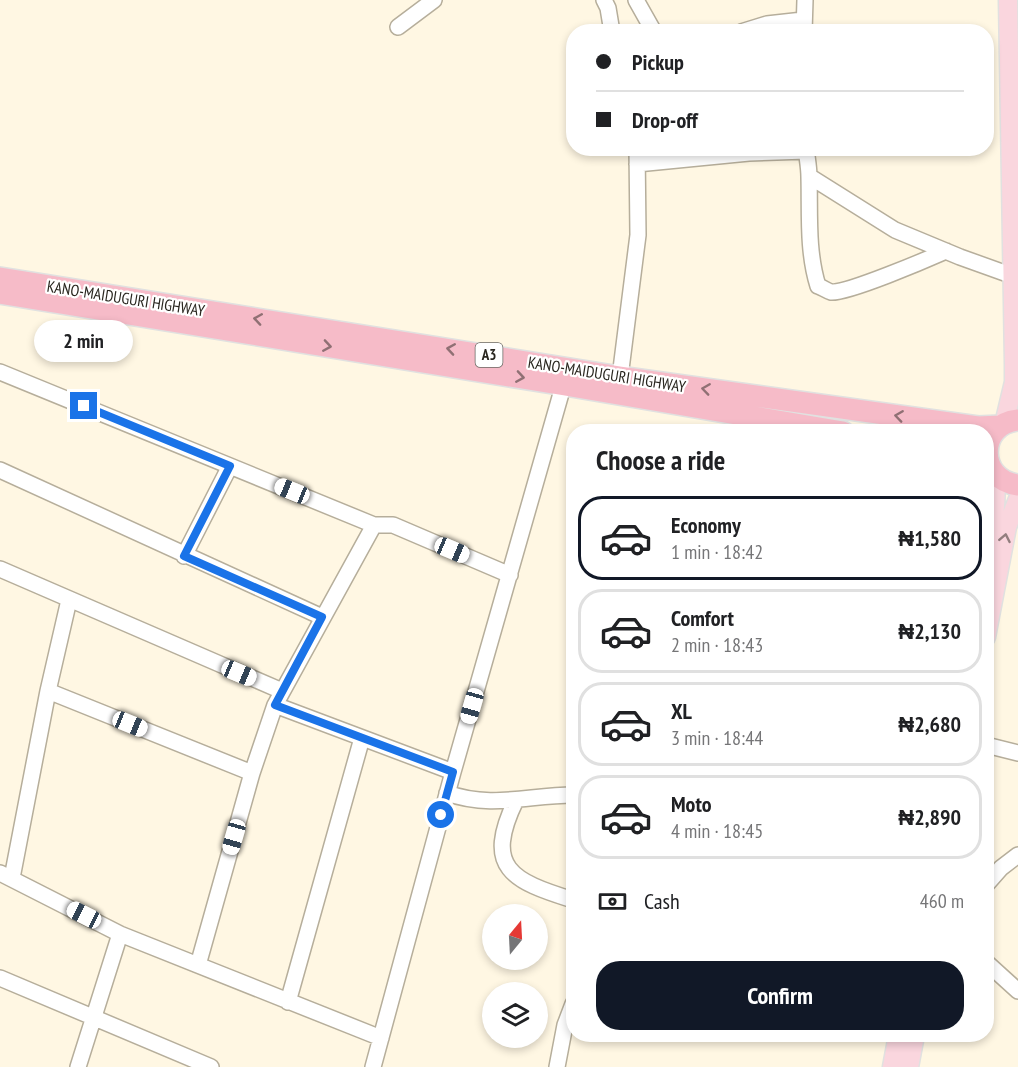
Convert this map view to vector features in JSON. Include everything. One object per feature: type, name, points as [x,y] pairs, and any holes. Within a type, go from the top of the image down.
[{"type":"highway","name":"KANO-MAIDUGURI HIGHWAY","points":[[0,278],[566,376],[803,424]]},
{"type":"highway","name":"KANO-MAIDUGURI HIGHWAY","points":[[0,293],[566,376],[620,377],[950,424]]},
{"type":"highway","points":[[994,435],[1007,423]]},
{"type":"highway","points":[[994,470],[1006,482],[1018,485]]},
{"type":"main road","points":[[1007,423],[1014,382],[1008,0]]},
{"type":"main road","points":[[994,478],[996,483],[994,511]]},
{"type":"main road","points":[[994,595],[1007,527],[1018,499]]},
{"type":"main road","points":[[892,1067],[897,1042]]},
{"type":"main road","points":[[909,1067],[914,1042]]},
{"type":"street","points":[[398,27],[434,0]]},
{"type":"street","points":[[604,0],[611,24]]},
{"type":"street","points":[[636,0],[650,24]]},
{"type":"street","points":[[804,24],[805,0]]},
{"type":"street","points":[[620,377],[638,235],[637,156]]},
{"type":"street","points":[[807,156],[809,176],[808,219],[813,270],[818,286],[831,292],[850,287],[911,267],[946,251]]},
{"type":"street","points":[[809,176],[895,230],[1013,276]]},
{"type":"street","points":[[0,372],[374,525],[393,525],[510,575]]},
{"type":"street","points":[[373,1067],[447,793],[566,376]]},
{"type":"street","points":[[184,556],[230,466]]},
{"type":"street","points":[[0,470],[184,556],[322,617]]},
{"type":"street","points":[[198,965],[252,773],[279,698],[374,525]]},
{"type":"street","points":[[0,569],[362,738],[453,772]]},
{"type":"street","points":[[69,600],[6,876],[120,934],[381,1038]]},
{"type":"street","points":[[48,691],[252,773]]},
{"type":"street","points":[[288,1002],[362,738]]},
{"type":"street","points":[[994,747],[1018,753]]},
{"type":"street","points":[[447,793],[476,801],[566,796]]},
{"type":"street","points":[[516,800],[506,820],[502,836],[504,863],[518,878],[566,898]]},
{"type":"street","points":[[994,876],[1018,855]]},
{"type":"street","points":[[78,1067],[120,934]]},
{"type":"street","points":[[994,969],[1018,991]]},
{"type":"street","points":[[0,978],[211,1067]]},
{"type":"street","points":[[557,1067],[566,1022]]},
{"type":"route","points":[[84,406],[230,466],[184,556],[322,617],[275,705],[453,772],[441,815]]}]
